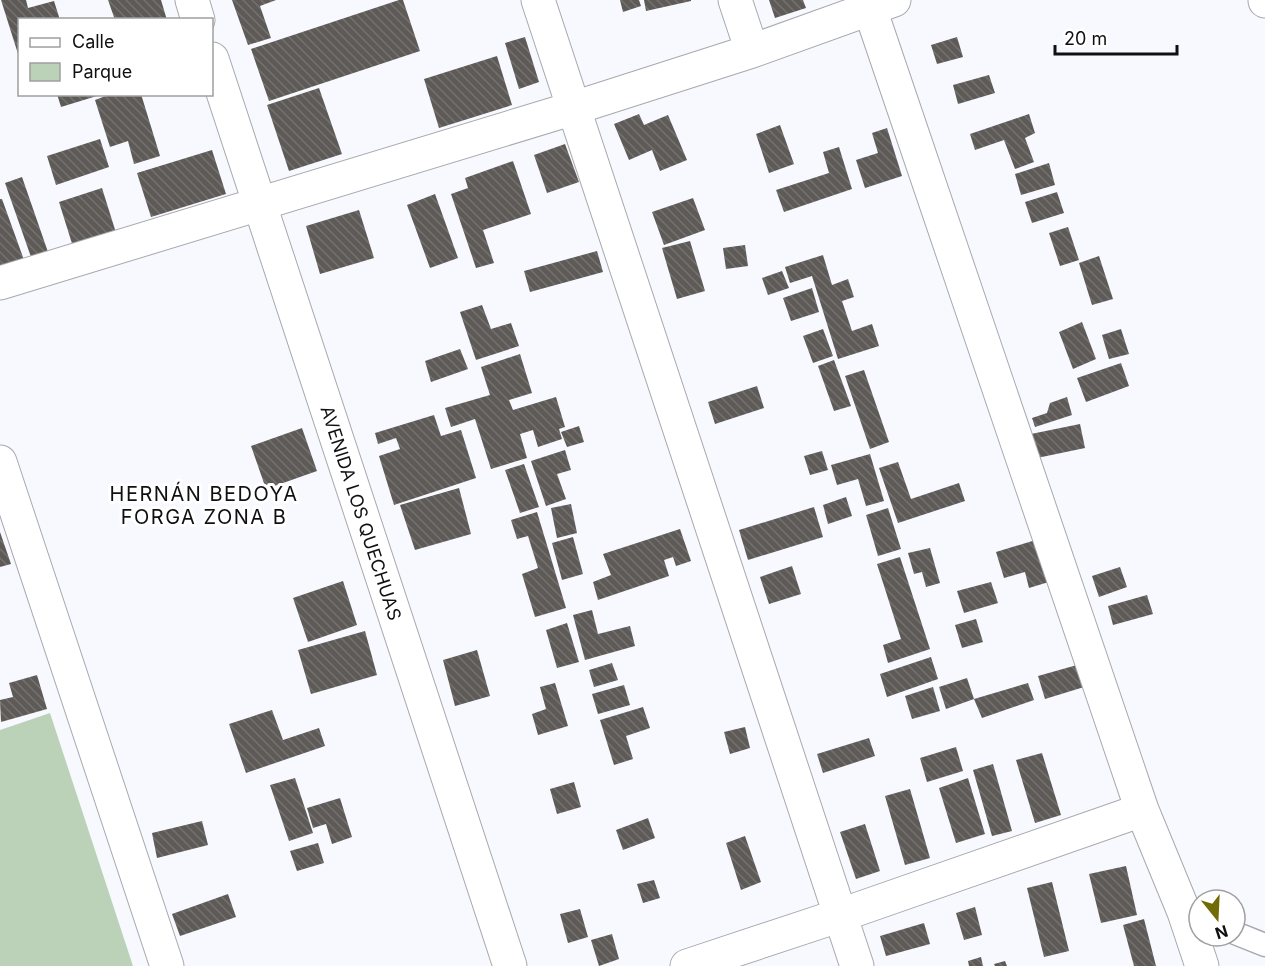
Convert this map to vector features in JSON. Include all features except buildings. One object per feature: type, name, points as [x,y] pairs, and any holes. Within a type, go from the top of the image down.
[{"type":"street","points":[[192,0],[197,18]]},
{"type":"street","points":[[538,0],[857,966]]},
{"type":"street","points":[[735,0],[752,51]]},
{"type":"street","points":[[0,283],[574,108],[752,51],[882,4],[1142,810],[1187,906]]},
{"type":"street","name":"AVENIDA LOS QUECHUAS","points":[[213,62],[510,966]]},
{"type":"street","points":[[0,462],[167,966]]},
{"type":"street","points":[[687,966],[1142,810]]},
{"type":"street","points":[[1198,948],[1202,966]]},
{"type":"lane","points":[[1247,938],[1265,945]]},
{"type":"green space","points":[[50,713],[133,966],[0,966],[0,730]]},
{"type":"district","name":"HERNÁN BEDOYA FORGA ZONA B","points":[[204,506]]}]
